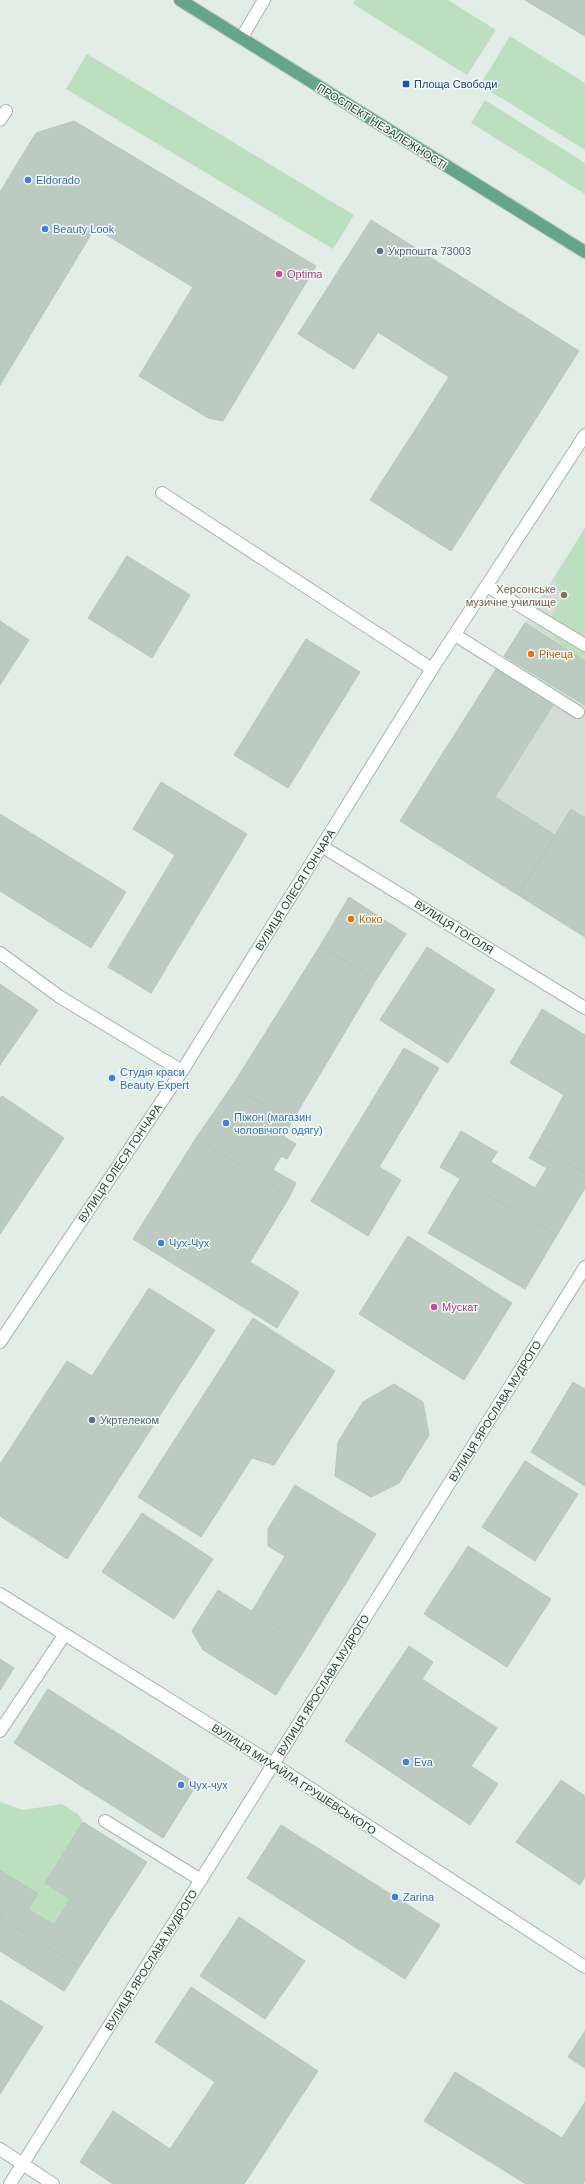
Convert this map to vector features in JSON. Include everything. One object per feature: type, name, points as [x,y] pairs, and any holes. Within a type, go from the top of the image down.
[{"type":"main road","name":"ПРОСПЕКТ НЕЗАЛЕЖНОСТІ","points":[[180,0],[585,252]]},
{"type":"street","points":[[242,38],[264,0]]},
{"type":"street","name":"ВУЛИЦЯ ОЛЕСЯ ГОНЧАРА","points":[[0,1342],[182,1071],[323,847],[432,669],[585,435]]},
{"type":"street","points":[[162,493],[432,669]]},
{"type":"street","points":[[487,586],[585,645]]},
{"type":"street","points":[[455,635],[578,712]]},
{"type":"street","name":"ВУЛИЦЯ ГОГОЛЯ","points":[[323,847],[585,1008]]},
{"type":"street","points":[[0,953],[60,997],[182,1071]]},
{"type":"street","name":"ВУЛИЦЯ ЯРОСЛАВА МУДРОГО","points":[[10,2184],[585,1267]]},
{"type":"street","name":"ВУЛИЦЯ МИХАЙЛА ГРУШЕВСЬКОГО","points":[[0,1594],[273,1764],[585,1967]]},
{"type":"street","points":[[0,1731],[65,1634]]},
{"type":"street","points":[[105,1821],[201,1880]]},
{"type":"street","points":[[0,2149],[53,2184]]},
{"type":"shaded area","points":[[585,528],[585,937],[400,821]]},
{"type":"green space","points":[[355,0],[448,0],[496,30],[467,75],[353,4]]},
{"type":"green space","points":[[510,36],[585,83],[585,150],[480,85]]},
{"type":"green space","points":[[87,54],[354,215],[333,249],[66,89]]},
{"type":"green space","points":[[485,100],[585,163],[585,194],[471,123]]},
{"type":"green space","name":"Херсонське музичне училище","points":[[585,528],[585,661],[558,642],[553,636],[551,621],[562,598],[554,578]]},
{"type":"green space","points":[[0,1802],[23,1810],[62,1804],[78,1814],[83,1822],[45,1883],[70,1899],[54,1925],[28,1909],[0,1870]]},
{"type":"building","points":[[525,0],[585,0],[585,36]]},
{"type":"building","points":[[74,121],[316,266],[223,421],[208,418],[139,376],[193,287],[95,228],[0,385],[0,192],[36,133]]},
{"type":"building","points":[[371,220],[579,351],[451,551],[370,500],[449,377],[378,332],[354,369],[298,334]]},
{"type":"building","points":[[127,556],[190,595],[152,658],[88,618]]},
{"type":"building","points":[[0,621],[29,640],[0,685]]},
{"type":"building","points":[[525,623],[585,661],[585,705],[504,656]]},
{"type":"building","points":[[306,639],[360,672],[288,788],[234,755]]},
{"type":"building","points":[[498,666],[555,702],[495,797],[555,835],[518,895],[400,821]]},
{"type":"building","points":[[161,782],[247,834],[151,993],[108,967],[175,855],[133,829]]},
{"type":"building","points":[[571,809],[585,818],[585,937],[518,895]]},
{"type":"building","points":[[0,814],[126,892],[91,948],[0,891]]},
{"type":"building","points":[[349,897],[406,934],[376,980],[320,946]]},
{"type":"building","points":[[320,946],[376,980],[292,1121],[232,1086]]},
{"type":"building","points":[[427,947],[495,990],[448,1063],[380,1020]]},
{"type":"building","points":[[0,984],[38,1010],[0,1065]]},
{"type":"building","points":[[542,1009],[585,1035],[585,1173],[537,1144],[564,1095],[510,1063]]},
{"type":"building","points":[[404,1048],[439,1068],[379,1167],[401,1180],[368,1236],[311,1201]]},
{"type":"building","points":[[232,1086],[292,1121],[284,1137],[296,1144],[287,1159],[281,1156],[273,1170],[296,1183],[290,1196],[196,1138]]},
{"type":"building","points":[[2,1096],[64,1138],[0,1234],[0,1098]]},
{"type":"building","points":[[461,1131],[497,1152],[491,1162],[535,1188],[547,1168],[529,1158],[537,1144],[585,1173],[585,1188],[557,1235],[440,1167]]},
{"type":"building","points":[[196,1138],[290,1196],[250,1262],[299,1292],[277,1328],[133,1239]]},
{"type":"building","points":[[460,1179],[557,1235],[525,1289],[428,1233]]},
{"type":"building","points":[[408,1236],[512,1303],[464,1380],[359,1314]]},
{"type":"building","name":"Укртелеком","points":[[149,1288],[215,1330],[67,1559],[0,1516],[0,1464],[67,1361],[92,1376]]},
{"type":"building","points":[[253,1318],[335,1371],[274,1465],[252,1458],[201,1537],[138,1497]]},
{"type":"building","points":[[573,1382],[585,1389],[585,1486],[531,1452]]},
{"type":"building","points":[[394,1384],[423,1402],[429,1435],[399,1483],[371,1497],[335,1476],[338,1442],[363,1402]]},
{"type":"building","points":[[525,1461],[578,1494],[535,1561],[482,1527]]},
{"type":"building","points":[[295,1485],[376,1534],[307,1646],[252,1611],[285,1556],[268,1546],[268,1529]]},
{"type":"building","points":[[142,1513],[213,1559],[174,1619],[102,1572]]},
{"type":"building","points":[[468,1546],[551,1599],[507,1667],[424,1614]]},
{"type":"building","points":[[218,1590],[307,1646],[276,1695],[203,1650],[192,1631]]},
{"type":"building","points":[[409,1646],[433,1662],[422,1679],[497,1728],[471,1766],[498,1784],[470,1825],[345,1741]]},
{"type":"building","points":[[0,1659],[14,1668],[0,1690]]},
{"type":"building","points":[[48,1689],[197,1784],[163,1838],[14,1743]]},
{"type":"building","points":[[561,1780],[585,1796],[585,1877],[580,1885],[516,1842]]},
{"type":"building","points":[[83,1822],[147,1862],[79,1967],[0,1917],[0,1870],[38,1894],[28,1909],[54,1925],[70,1899],[45,1883]]},
{"type":"building","points":[[281,1825],[440,1925],[405,1979],[247,1878]]},
{"type":"building","points":[[0,1917],[79,1967],[64,1991],[0,1951]]},
{"type":"building","points":[[239,1917],[305,1961],[265,2019],[200,1976]]},
{"type":"building","points":[[191,1987],[318,2071],[244,2184],[113,2184],[80,2162],[113,2111],[170,2149],[215,2082],[155,2042]]},
{"type":"building","points":[[0,2000],[43,2027],[0,2094]]},
{"type":"building","points":[[585,2031],[585,2068],[568,2057]]},
{"type":"building","points":[[455,2072],[562,2138],[585,2102],[585,2180],[583,2184],[526,2184],[424,2121]]},
{"type":"place","name":"Площа Свободи","points":[[406,84]]},
{"type":"place","name":"Eldorado","points":[[28,180]]},
{"type":"place","name":"Beauty Look","points":[[45,229]]},
{"type":"place","name":"Укрпошта 73003","points":[[380,251]]},
{"type":"place","name":"Optima","points":[[279,274]]},
{"type":"place","name":"Херсонське музичне училище","points":[[564,595]]},
{"type":"place","name":"Річеца","points":[[531,654]]},
{"type":"place","name":"Коко","points":[[351,919]]},
{"type":"place","name":"Студія краси Beauty Expert","points":[[112,1078]]},
{"type":"place","name":"Піжон (магазин чоловічого одягу)","points":[[226,1123]]},
{"type":"place","name":"Чух-Чух","points":[[161,1243]]},
{"type":"place","name":"Мускат","points":[[434,1307]]},
{"type":"place","name":"Укртелеком","points":[[92,1420]]},
{"type":"place","name":"Eva","points":[[406,1762]]},
{"type":"place","name":"Чух-чух","points":[[181,1785]]},
{"type":"place","name":"Zarina","points":[[395,1897]]}]
